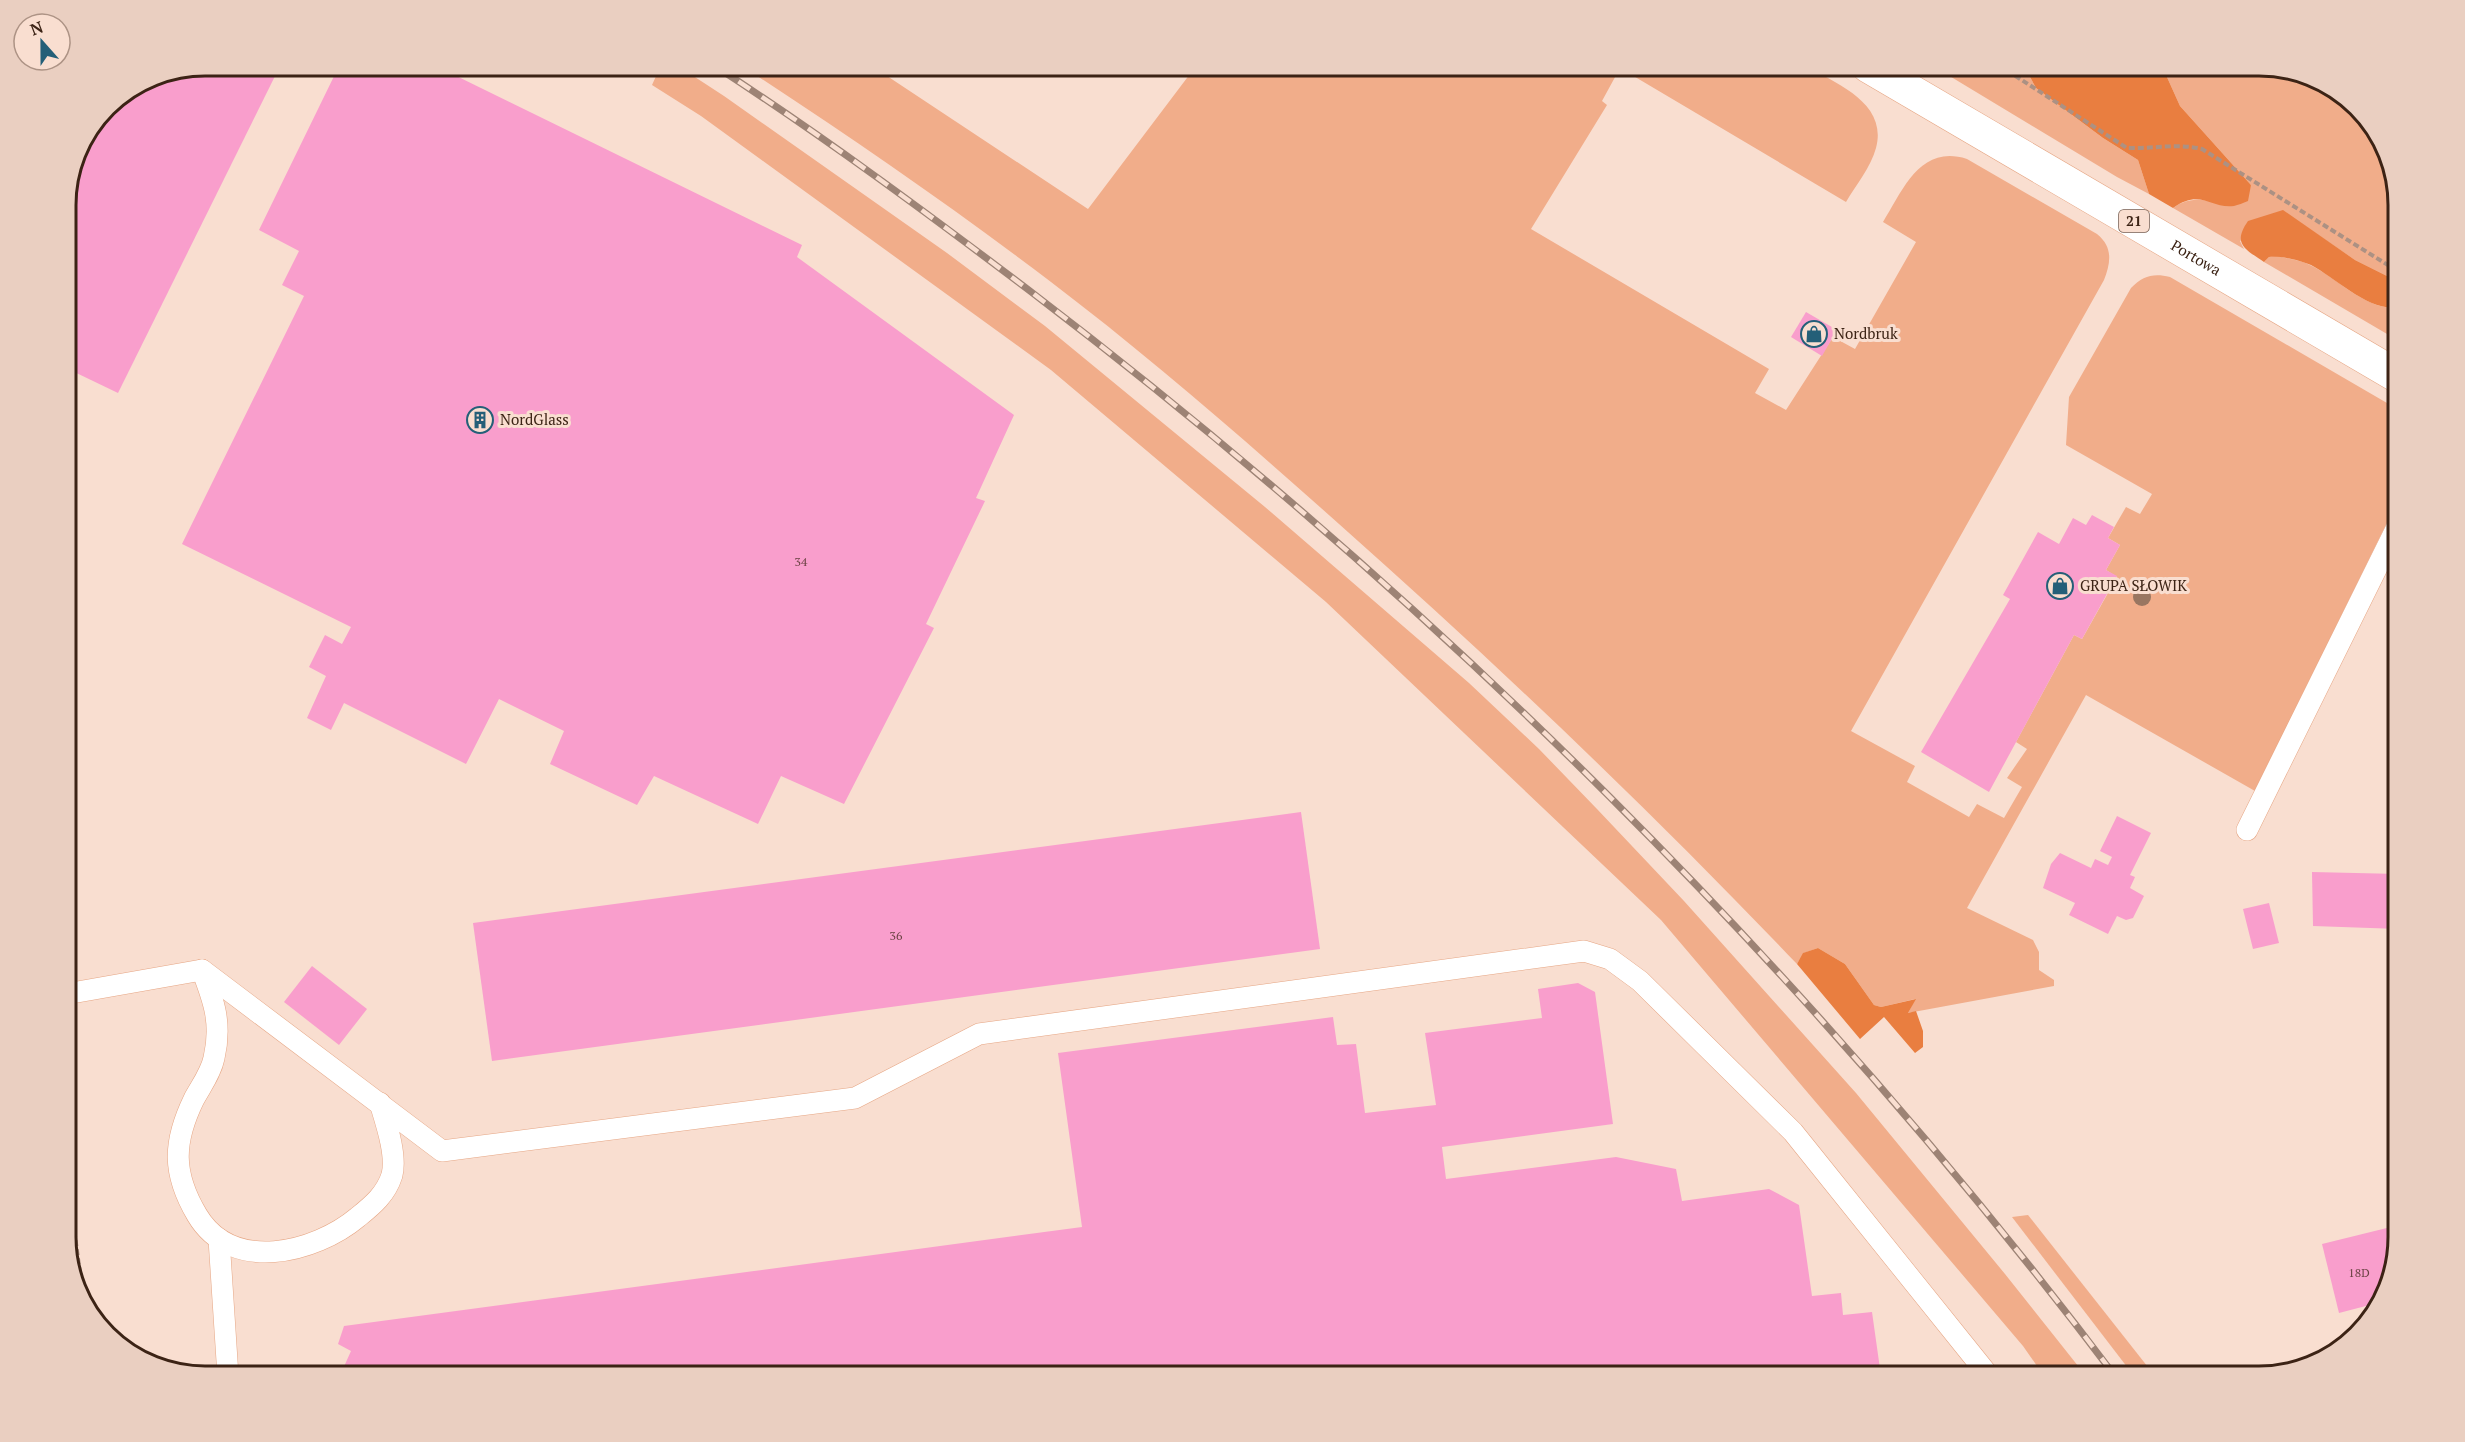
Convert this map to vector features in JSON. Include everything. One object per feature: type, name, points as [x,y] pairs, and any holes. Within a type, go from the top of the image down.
[{"type":"main road","name":"Portowa","points":[[1885,76],[2388,371]]},
{"type":"lane","points":[[2247,830],[2388,545]]},
{"type":"lane","points":[[77,992],[202,970],[442,1151],[855,1098],[979,1034],[1584,951],[1610,959],[1640,981],[1793,1132],[1981,1366]]},
{"type":"lane","points":[[202,970],[217,1012],[218,1036],[214,1060],[180,1132],[177,1150],[183,1187],[198,1217],[219,1239],[242,1250],[279,1252],[313,1245],[346,1227],[378,1201],[392,1174],[391,1142],[380,1103]]},
{"type":"lane","points":[[219,1239],[227,1366]]},
{"type":"path","points":[[2015,76],[2127,148],[2184,145],[2202,149],[2388,265]]},
{"type":"shaded area","points":[[656,76],[693,76],[947,253],[1045,326],[1265,507],[1469,683],[1539,749],[1684,901],[1856,1093],[2078,1366],[2037,1366],[2023,1346],[1661,920],[1326,602],[1051,370],[701,116],[652,85]]},
{"type":"shaded area","points":[[757,76],[887,76],[1088,209],[1188,76],[1616,76],[1602,101],[1607,105],[1531,229],[1769,369],[1755,393],[1786,410],[1833,337],[1855,349],[1916,242],[1883,222],[1906,184],[1925,164],[1937,158],[1951,156],[1967,159],[2097,234],[2106,244],[2109,255],[2104,280],[1851,731],[1915,766],[1907,782],[1969,817],[1977,804],[2004,818],[2022,787],[2007,778],[2027,749],[2016,742],[2074,635],[2082,639],[2117,577],[2106,570],[2120,545],[2108,538],[2126,507],[2140,514],[2152,494],[2066,445],[2069,397],[2131,288],[2140,281],[2149,276],[2170,277],[2388,404],[2388,520],[2255,791],[2086,695],[1967,908],[2033,940],[2039,952],[2039,970],[2054,980],[2054,986],[1908,1013],[1915,999],[1881,1007],[1874,1005],[1845,964],[1818,948],[1804,953],[1797,964],[1686,850],[1515,685],[1339,524],[1162,370],[1051,282],[860,145]]},
{"type":"shaded area","points":[[1633,76],[1824,76],[1845,88],[1867,107],[1878,132],[1874,155],[1846,202]]},
{"type":"shaded area","points":[[1950,76],[2029,76],[2036,88],[2103,138],[2138,160],[2149,194]]},
{"type":"shaded area","points":[[2029,76],[2166,76],[2180,106],[2251,185],[2248,201],[2226,206],[2198,199],[2183,202],[2173,208],[2149,194],[2138,160],[2103,138],[2036,88]]},
{"type":"shaded area","points":[[2166,76],[2276,78],[2309,86],[2338,103],[2362,127],[2382,164],[2388,197],[2388,276],[2355,260],[2283,211],[2240,241],[2244,249],[2173,208],[2195,200],[2233,206],[2251,185],[2180,106]]},
{"type":"shaded area","points":[[2283,210],[2355,260],[2388,276],[2388,307],[2365,300],[2307,263],[2274,257],[2269,257],[2264,262],[2246,249],[2241,241],[2243,229],[2248,221]]},
{"type":"shaded area","points":[[2277,256],[2310,265],[2365,300],[2388,307],[2388,335],[2264,262],[2269,257]]},
{"type":"shaded area","points":[[1818,948],[1845,964],[1874,1005],[1881,1007],[1916,999],[1908,1013],[1916,1011],[1923,1031],[1923,1047],[1915,1053],[1884,1017],[1860,1039],[1797,964],[1803,953]]},
{"type":"shaded area","points":[[2028,1215],[2147,1366],[2126,1366],[2012,1217]]},
{"type":"building","points":[[205,76],[275,76],[118,393],[77,373],[77,197],[86,156],[98,134],[120,108],[156,86],[180,79]]},
{"type":"building","name":"NordGlass","points":[[334,76],[456,76],[802,245],[797,257],[1014,415],[976,498],[985,501],[926,624],[934,628],[844,804],[781,776],[758,824],[654,776],[637,805],[550,764],[564,731],[499,699],[466,764],[344,703],[331,730],[307,718],[326,676],[309,667],[325,635],[342,644],[351,627],[182,544],[304,296],[282,285],[299,251],[259,230]]},
{"type":"building","name":"Nordbruk","points":[[1806,312],[1837,330],[1822,356],[1791,337]]},
{"type":"building","points":[[2092,515],[2114,527],[2108,538],[2120,545],[2106,570],[2117,576],[2082,639],[2074,635],[1989,792],[1921,752],[2010,599],[2003,595],[2038,532],[2059,544],[2073,518],[2086,525]]},
{"type":"building","points":[[1301,812],[1320,949],[492,1061],[473,923]]},
{"type":"building","points":[[2117,816],[2151,833],[2130,875],[2135,877],[2130,888],[2144,896],[2133,918],[2126,920],[2117,916],[2108,934],[2069,915],[2075,903],[2043,888],[2051,864],[2060,853],[2091,868],[2095,859],[2108,865],[2112,857],[2100,851]]},
{"type":"building","points":[[2312,872],[2388,874],[2388,929],[2313,926]]},
{"type":"building","points":[[2269,903],[2279,943],[2253,949],[2243,909]]},
{"type":"building","points":[[312,966],[367,1009],[339,1045],[284,1002]]},
{"type":"building","points":[[1578,983],[1595,992],[1613,1124],[1442,1147],[1446,1179],[1616,1157],[1676,1169],[1682,1201],[1769,1189],[1799,1205],[1812,1296],[1841,1293],[1843,1315],[1872,1312],[1880,1366],[344,1366],[351,1351],[338,1344],[344,1326],[1082,1227],[1058,1053],[1333,1017],[1337,1045],[1356,1044],[1365,1113],[1436,1105],[1425,1033],[1542,1018],[1538,989]]},
{"type":"building","points":[[2388,1228],[2384,1270],[2379,1286],[2368,1305],[2339,1313],[2322,1244]]},
{"type":"railway","points":[[730,76],[914,204],[1030,291],[1181,410],[1328,534],[1471,663],[1610,797],[1743,935],[1872,1078],[1996,1225],[2107,1366]]},
{"type":"place","name":"Nordbruk","points":[[1814,334]]},
{"type":"place","name":"NordGlass","points":[[480,420]]},
{"type":"place","name":"GRUPA SŁOWIK","points":[[2060,586]]}]
